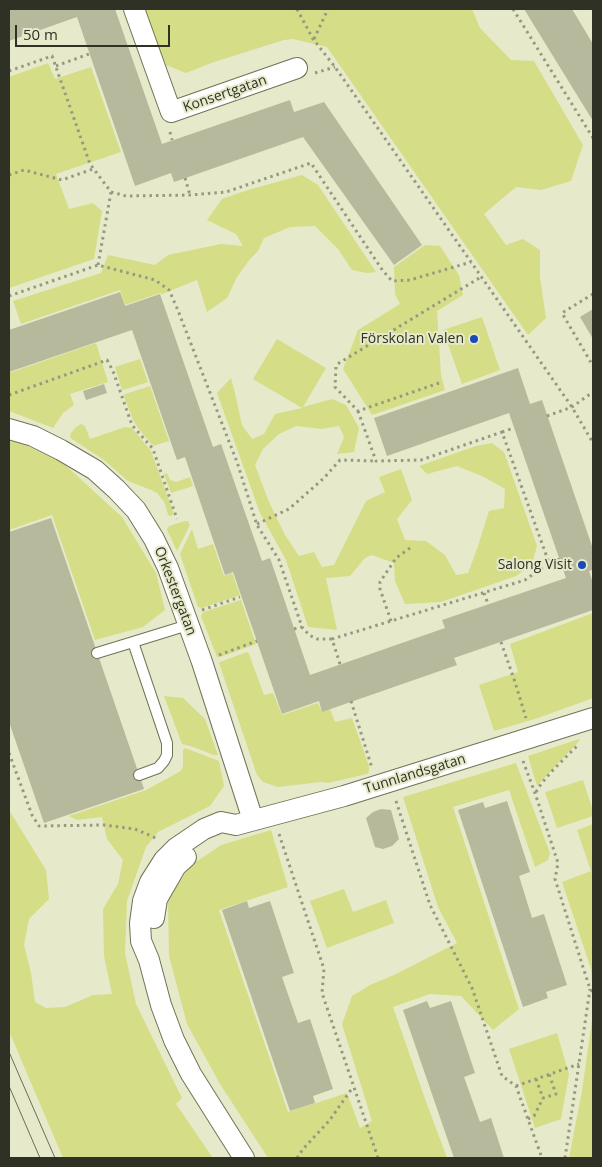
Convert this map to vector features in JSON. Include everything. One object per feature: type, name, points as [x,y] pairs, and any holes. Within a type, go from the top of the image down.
[{"type":"street","name":"Konsertgatan","points":[[134,9],[171,112],[297,68]]},
{"type":"street","name":"Orkestergatan","points":[[9,430],[33,436],[95,470],[136,510],[154,539],[168,568],[202,662],[245,823]]},
{"type":"street","name":"Tunnlandsgatan","points":[[149,960],[153,948],[154,912],[157,899],[170,876],[184,858],[209,841],[231,832],[245,823],[272,814],[344,796],[593,718]]},
{"type":"street","name":"Tunnlandsgatan","points":[[244,1158],[191,1074],[174,1040],[161,1005],[149,960],[141,942],[140,923],[147,889],[164,860],[176,848],[204,829],[221,822],[245,823]]},
{"type":"lane","points":[[97,653],[133,642],[187,620]]},
{"type":"lane","points":[[133,642],[167,743],[164,762],[158,768],[139,774]]},
{"type":"path","points":[[297,9],[313,39],[377,127],[572,407],[593,443]]},
{"type":"path","points":[[313,39],[328,9]]},
{"type":"path","points":[[513,9],[593,138]]},
{"type":"path","points":[[56,66],[89,54]]},
{"type":"path","points":[[9,71],[52,56],[90,164],[111,192],[126,196],[190,195],[226,192],[310,163],[383,271],[392,281],[410,280],[471,262]]},
{"type":"path","points":[[9,175],[24,170],[62,180],[93,169]]},
{"type":"path","points":[[185,178],[190,195]]},
{"type":"path","points":[[98,265],[111,192]]},
{"type":"path","points":[[9,296],[98,265],[155,280],[169,290],[178,308],[237,462],[257,524],[279,560],[302,627],[317,639],[332,639],[525,580],[549,563],[560,559]]},
{"type":"path","points":[[376,461],[358,411],[335,387],[336,366],[481,276]]},
{"type":"path","points":[[593,294],[562,313],[593,366]]},
{"type":"path","points":[[9,395],[107,360],[113,371],[132,425],[152,449],[177,518]]},
{"type":"path","points":[[358,411],[440,383]]},
{"type":"path","points":[[547,416],[572,407],[593,392]]},
{"type":"path","points":[[257,524],[289,509],[324,478],[340,460],[421,460],[514,428]]},
{"type":"path","points":[[502,432],[549,563]]},
{"type":"path","points":[[390,620],[380,589],[380,582],[396,558],[410,548]]},
{"type":"path","points":[[484,593],[488,604]]},
{"type":"path","points":[[187,620],[240,597]]},
{"type":"path","points":[[294,629],[302,627]]},
{"type":"path","points":[[332,639],[340,664]]},
{"type":"path","points":[[202,662],[257,641]]},
{"type":"path","points":[[501,642],[515,682],[535,793],[558,863],[555,879],[590,989],[566,1158]]},
{"type":"path","points":[[351,702],[430,905],[472,988],[502,1076],[516,1086],[542,1158]]},
{"type":"path","points":[[535,793],[553,770],[583,740]]},
{"type":"path","points":[[9,753],[32,815],[39,826],[104,825],[135,829],[176,848]]},
{"type":"path","points":[[272,814],[324,969],[322,993],[378,1158]]},
{"type":"path","points":[[590,989],[593,992]]},
{"type":"path","points":[[516,1086],[579,1064]]},
{"type":"path","points":[[528,1119],[534,1116],[543,1098],[556,1094],[549,1074]]},
{"type":"path","points":[[536,1079],[543,1098]]},
{"type":"path","points":[[297,1158],[329,1121],[353,1087]]},
{"type":"green space","points":[[144,9],[472,9],[480,28],[511,60],[534,61],[583,145],[571,181],[541,190],[516,187],[484,214],[506,245],[523,239],[540,250],[540,277],[546,318],[528,335],[327,47],[293,39],[284,40],[186,73],[166,65],[156,45]]},
{"type":"green space","points":[[48,63],[55,79],[91,67],[121,152],[56,174],[69,209],[93,203],[102,211],[94,259],[9,288],[9,77]]},
{"type":"green space","points":[[302,175],[318,185],[376,272],[367,273],[352,270],[338,249],[315,226],[290,227],[264,238],[258,251],[237,277],[227,298],[207,312],[197,280],[162,294],[160,293],[125,305],[120,290],[21,324],[13,301],[101,273],[108,255],[155,265],[168,255],[221,244],[243,246],[236,234],[207,220],[222,199]]},
{"type":"green space","points":[[425,245],[440,246],[459,275],[463,295],[437,311],[441,375],[445,390],[372,415],[343,369],[358,330],[400,304],[395,294],[394,267]]},
{"type":"green space","points":[[482,317],[500,370],[462,384],[443,330]]},
{"type":"green space","points":[[277,339],[326,368],[303,407],[332,399],[346,405],[359,428],[354,452],[337,454],[344,437],[339,426],[322,429],[296,426],[279,434],[263,449],[255,465],[269,502],[285,535],[299,556],[314,552],[322,567],[334,565],[366,501],[385,492],[379,477],[401,469],[412,500],[397,519],[405,540],[426,541],[445,555],[456,575],[468,573],[489,511],[504,508],[505,489],[484,477],[457,466],[427,474],[419,466],[476,446],[492,443],[504,452],[537,546],[532,564],[516,576],[441,602],[405,604],[395,581],[394,563],[372,555],[365,558],[350,576],[326,578],[337,630],[308,627],[286,560],[260,513],[217,393],[231,378],[242,425],[252,439],[264,434],[275,414],[302,408],[253,379]]},
{"type":"green space","points":[[96,343],[108,382],[70,394],[74,405],[63,413],[53,428],[9,411],[9,373]]},
{"type":"green space","points":[[140,359],[148,382],[122,390],[115,367]]},
{"type":"green space","points":[[150,386],[169,441],[153,446],[133,420],[124,396],[125,394]]},
{"type":"green space","points":[[81,424],[85,426],[90,439],[125,427],[132,428],[151,451],[173,515],[168,515],[164,502],[157,493],[128,481],[104,460],[72,439],[70,437],[71,433]]},
{"type":"green space","points":[[9,437],[63,463],[122,517],[156,573],[165,610],[143,627],[95,640],[52,515],[9,530]]},
{"type":"green space","points":[[167,473],[170,480],[176,482],[190,477],[193,486],[171,493],[164,474]]},
{"type":"green space","points":[[188,521],[190,525],[177,551],[167,529],[169,526]]},
{"type":"green space","points":[[192,529],[198,549],[213,544],[224,576],[232,573],[240,595],[202,608],[198,607],[180,554]]},
{"type":"green space","points":[[241,600],[256,644],[217,657],[201,616],[203,612]]},
{"type":"green space","points":[[593,613],[593,698],[538,718],[494,731],[479,685],[518,672],[510,644]]},
{"type":"green space","points":[[247,652],[264,695],[273,693],[282,715],[318,703],[322,712],[330,709],[335,722],[352,718],[369,766],[367,774],[328,783],[321,782],[278,787],[263,782],[257,775],[219,663]]},
{"type":"green space","points":[[164,696],[183,698],[205,719],[218,755],[182,744]]},
{"type":"green space","points":[[580,740],[537,786],[528,756]]},
{"type":"green space","points":[[185,748],[219,761],[224,786],[210,806],[158,832],[146,847],[127,901],[125,953],[136,1004],[182,1098],[176,1104],[213,1158],[63,1158],[9,1031],[9,810],[46,870],[49,899],[29,919],[24,945],[31,973],[35,1002],[46,1008],[65,1007],[93,995],[112,994],[104,956],[103,909],[118,884],[123,860],[107,839],[102,817],[77,820],[69,816],[146,790],[181,771],[183,766],[183,750]]},
{"type":"green space","points":[[516,763],[550,853],[548,860],[535,867],[509,790],[453,807],[519,1009],[493,1030],[461,996],[430,994],[393,1007],[447,1158],[268,1158],[220,1084],[187,1024],[169,956],[168,899],[190,866],[221,845],[271,830],[288,887],[219,910],[288,1112],[347,1093],[360,1128],[372,1121],[342,1024],[352,996],[370,985],[457,943],[438,907],[403,797]]},
{"type":"green space","points":[[583,780],[593,816],[557,828],[545,792]]},
{"type":"green space","points":[[593,824],[593,995],[591,969],[562,882],[591,871],[577,830]]},
{"type":"green space","points":[[344,889],[353,912],[386,900],[394,923],[327,948],[310,901]]},
{"type":"green space","points":[[593,1013],[593,1158],[569,1158],[582,1091]]},
{"type":"green space","points":[[557,1033],[569,1074],[561,1119],[535,1128],[509,1049]]},
{"type":"building","points":[[9,9],[115,9],[162,144],[290,100],[294,112],[324,102],[422,245],[394,265],[303,137],[174,182],[171,173],[135,186],[77,17],[9,41]]},
{"type":"building","points":[[524,9],[572,9],[593,44],[593,121]]},
{"type":"building","points":[[120,292],[125,306],[160,294],[213,447],[221,444],[262,561],[270,558],[310,675],[445,628],[442,620],[566,578],[509,413],[387,456],[374,418],[518,368],[530,404],[542,400],[593,549],[593,570],[589,571],[593,583],[593,610],[454,658],[457,665],[322,712],[319,701],[282,714],[233,572],[225,575],[185,457],[177,460],[132,330],[9,372],[9,330]]},
{"type":"building","points":[[593,309],[593,339],[580,317]]},
{"type":"building","points":[[104,384],[107,393],[86,400],[83,391]]},
{"type":"building","points":[[51,518],[144,789],[44,823],[9,722],[9,532]]},
{"type":"building","points":[[507,801],[530,872],[519,876],[532,918],[544,914],[567,985],[546,992],[548,998],[523,1007],[458,810],[483,802],[485,808]]},
{"type":"building","points":[[381,809],[391,810],[399,839],[392,846],[383,849],[375,847],[366,818],[373,812]]},
{"type":"building","points":[[247,901],[249,908],[270,901],[294,973],[282,977],[298,1023],[310,1019],[333,1089],[313,1096],[315,1103],[290,1111],[222,910]]},
{"type":"building","points":[[427,1001],[430,1008],[451,1001],[475,1073],[464,1077],[480,1122],[491,1118],[504,1158],[454,1158],[403,1010]]},
{"type":"tram line","points":[[9,1052],[55,1158]]},
{"type":"tram line","points":[[9,1086],[40,1158]]},
{"type":"place","name":"Förskolan Valen","points":[[474,339]]},
{"type":"place","name":"Salong Visit","points":[[582,565]]}]
